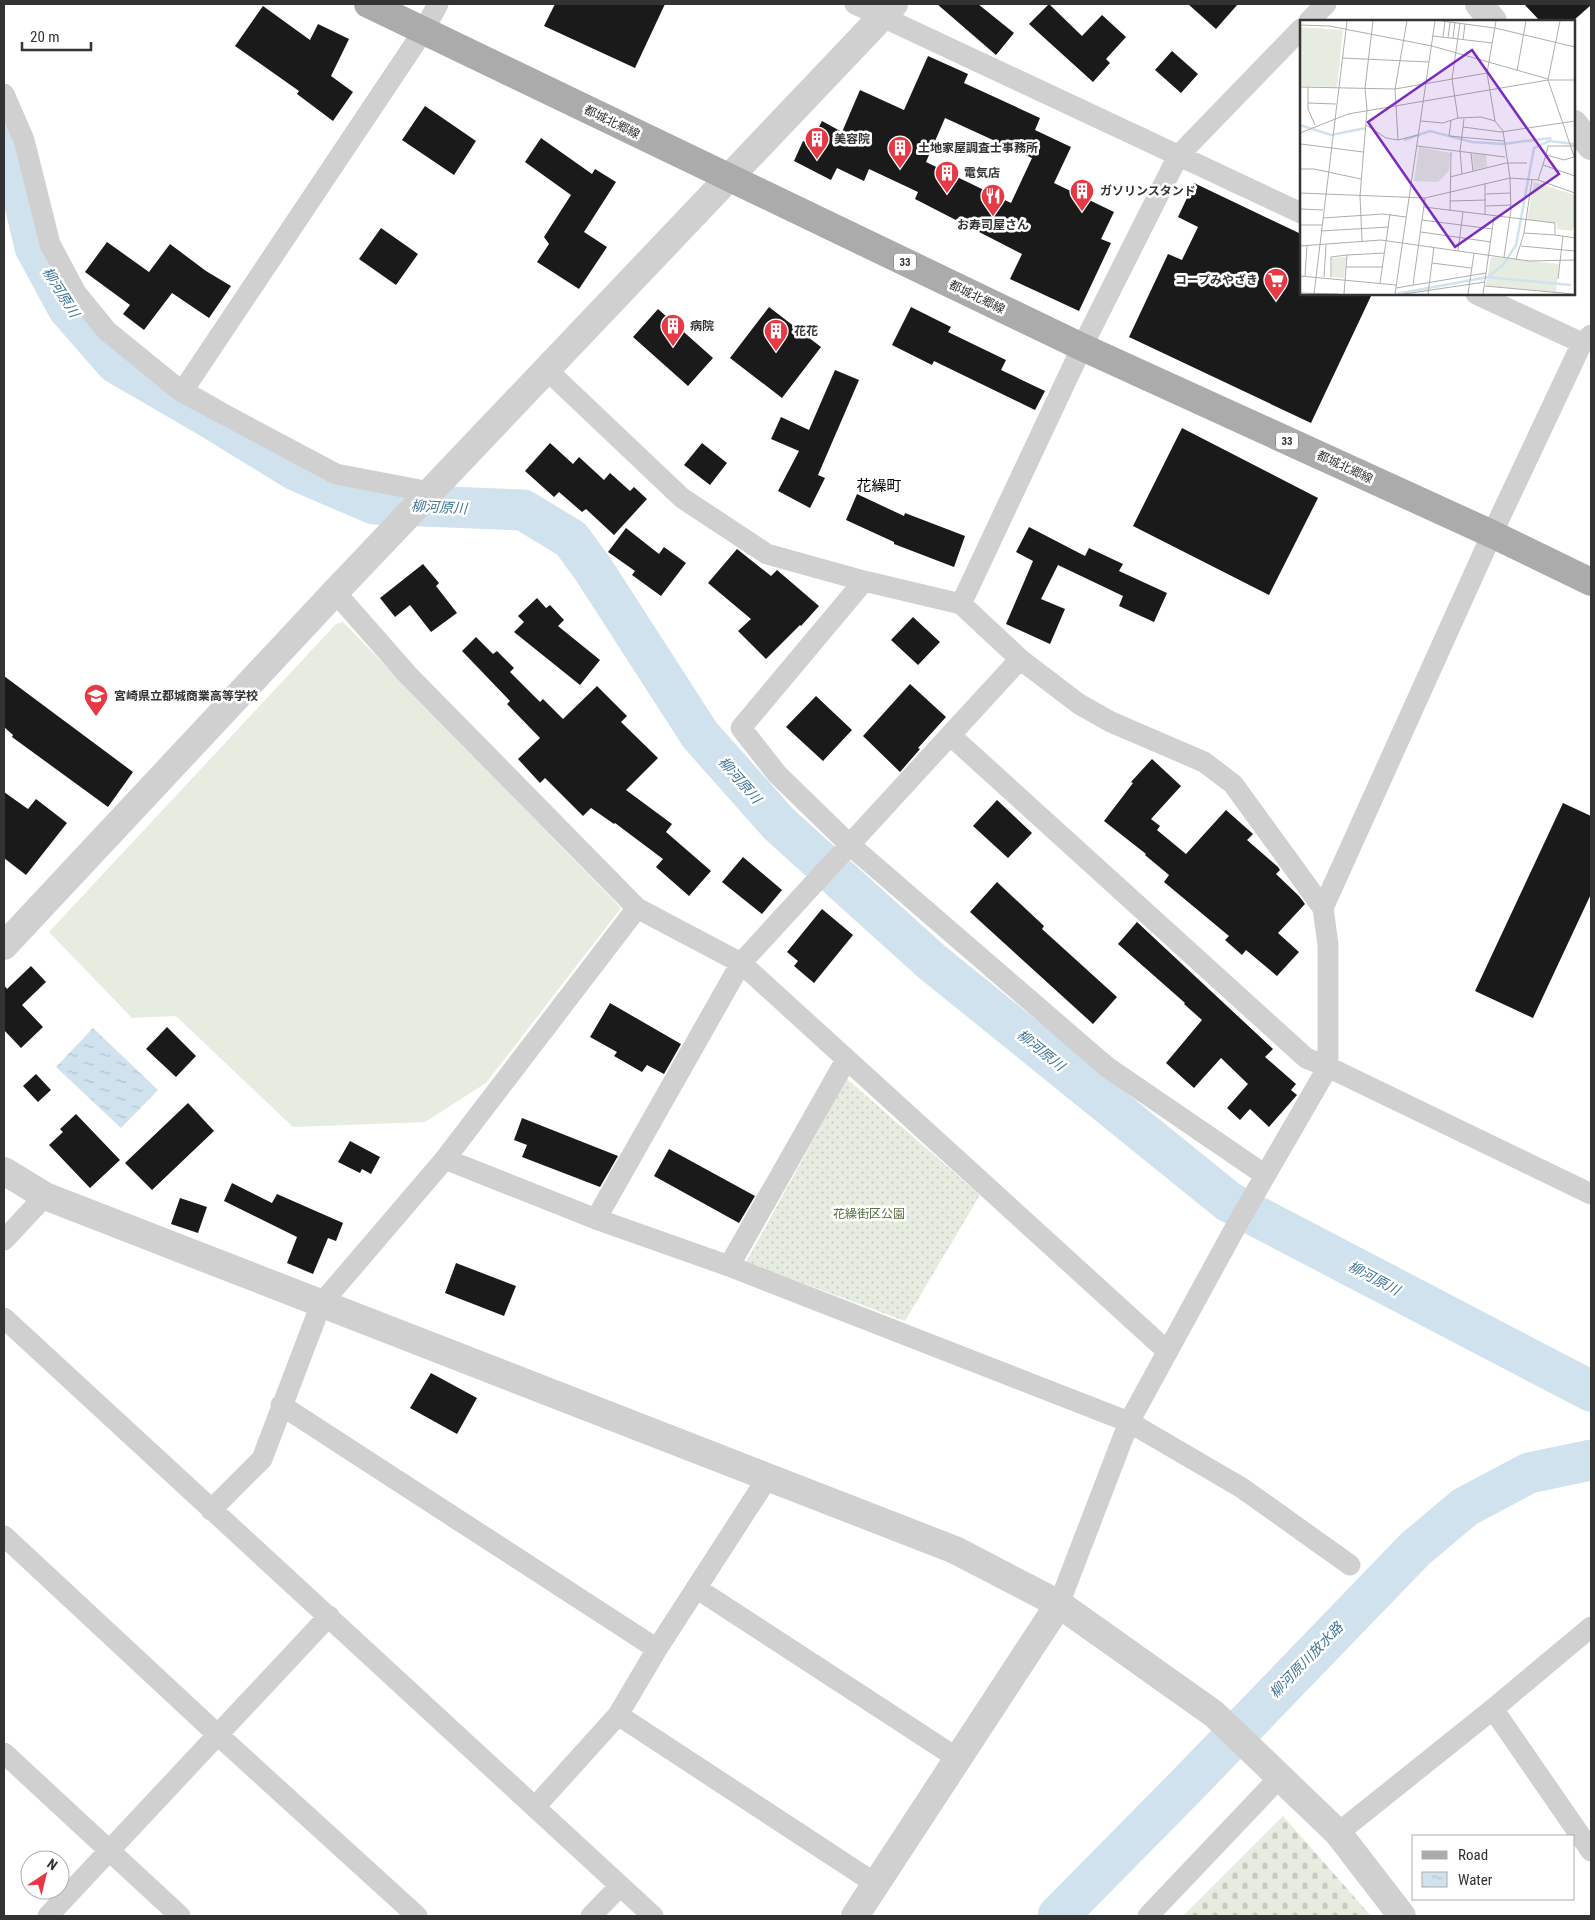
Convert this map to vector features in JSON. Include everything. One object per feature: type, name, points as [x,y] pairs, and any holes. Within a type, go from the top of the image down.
[{"type":"main road","name":"都城北郷線","points":[[368,4],[1082,347],[1492,534],[1591,582]]},
{"type":"street","points":[[182,392],[424,30],[438,4]]},
{"type":"street","points":[[855,4],[888,10],[1178,156],[1300,213]]},
{"type":"street","points":[[1310,20],[1326,4]]},
{"type":"street","points":[[1479,4],[1492,20]]},
{"type":"street","points":[[4,946],[335,592],[888,10]]},
{"type":"street","points":[[960,604],[1082,347],[1178,156],[1300,30]]},
{"type":"street","points":[[4,94],[24,140],[50,244],[76,293],[107,331],[182,392],[336,474],[430,492]]},
{"type":"street","points":[[1575,125],[1591,146]]},
{"type":"street","points":[[1323,908],[1492,534],[1587,339],[1478,295]]},
{"type":"street","points":[[546,369],[682,498],[768,554],[864,581],[960,604],[1020,659],[1079,704],[1111,722],[1204,762],[1233,784],[1323,908],[1328,945],[1328,1068],[1240,1219],[1129,1422],[1059,1604],[854,1916]]},
{"type":"street","points":[[864,581],[741,728],[777,774],[846,848],[1107,1067],[1262,1181]]},
{"type":"street","points":[[335,592],[408,675],[637,908],[741,963],[1167,1350]]},
{"type":"street","points":[[596,1219],[741,963],[1020,659]]},
{"type":"street","points":[[950,735],[1306,1058],[1591,1194]]},
{"type":"street","points":[[211,1510],[262,1459],[321,1304],[445,1159],[637,908]]},
{"type":"street","points":[[730,1266],[846,1060]]},
{"type":"street","points":[[445,1159],[596,1219],[730,1266],[1129,1422],[1242,1488],[1350,1565]]},
{"type":"street","points":[[4,1171],[45,1196],[955,1550],[1059,1604],[1214,1714],[1338,1833],[1402,1916]]},
{"type":"street","points":[[4,1240],[45,1196]]},
{"type":"street","points":[[4,1318],[653,1916]]},
{"type":"street","points":[[281,1405],[657,1649]]},
{"type":"street","points":[[535,1807],[618,1715],[657,1649],[768,1476]]},
{"type":"street","points":[[4,1536],[218,1735],[417,1916]]},
{"type":"street","points":[[696,1588],[957,1758]]},
{"type":"street","points":[[48,1916],[329,1616]]},
{"type":"street","points":[[1338,1833],[1493,1709],[1591,1627]]},
{"type":"street","points":[[1493,1709],[1591,1851]]},
{"type":"street","points":[[618,1715],[876,1884]]},
{"type":"street","points":[[4,1753],[180,1916]]},
{"type":"street","points":[[1148,1916],[1279,1778]]},
{"type":"street","points":[[591,1916],[620,1886]]},
{"type":"green space","points":[[343,622],[621,908],[486,1083],[425,1122],[293,1127],[176,1016],[132,1018],[49,932],[336,624]]},
{"type":"green space","name":"花繰街区公園","points":[[847,1079],[980,1195],[905,1321],[746,1262]]},
{"type":"green space","points":[[1283,1816],[1371,1916],[1183,1916]]},
{"type":"water","points":[[93,1028],[158,1090],[121,1128],[56,1067]]},
{"type":"building","points":[[555,4],[665,4],[635,68],[544,26]]},
{"type":"building","points":[[937,4],[978,4],[1014,33],[996,55]]},
{"type":"building","points":[[1049,4],[1082,36],[1102,15],[1126,37],[1106,59],[1110,63],[1093,82],[1029,24]]},
{"type":"building","points":[[1188,4],[1238,4],[1216,29]]},
{"type":"building","points":[[1524,4],[1591,4],[1574,20],[1539,20]]},
{"type":"building","points":[[263,6],[310,40],[318,24],[349,39],[331,76],[353,92],[333,121],[297,94],[299,91],[235,46]]},
{"type":"building","points":[[1172,51],[1198,74],[1181,93],[1155,70]]},
{"type":"building","points":[[928,56],[968,74],[964,83],[1040,118],[1035,130],[1071,147],[1054,183],[1114,212],[1101,239],[1111,243],[1079,311],[1010,279],[1022,254],[915,199],[918,192],[869,169],[864,181],[837,168],[831,180],[794,161],[803,141],[810,144],[822,121],[842,132],[860,90],[904,110]],"holes":[[[945,118],[1032,158],[1011,203],[926,162]]]},
{"type":"building","points":[[425,106],[476,141],[454,175],[402,140]]},
{"type":"building","points":[[541,138],[592,174],[595,169],[616,182],[584,232],[607,247],[579,289],[537,262],[549,244],[544,237],[571,195],[525,162]]},
{"type":"building","points":[[1194,183],[1300,234],[1300,295],[1372,295],[1311,423],[1129,337],[1168,254],[1182,260],[1198,227],[1178,217]]},
{"type":"building","points":[[381,228],[418,254],[396,285],[359,259]]},
{"type":"building","points":[[107,242],[149,272],[170,244],[206,271],[231,286],[209,318],[172,293],[144,330],[123,314],[130,305],[85,272]]},
{"type":"building","name":"花花","points":[[769,307],[821,347],[782,398],[730,358]]},
{"type":"building","points":[[911,307],[951,327],[948,332],[1006,360],[1001,370],[1045,391],[1035,410],[934,361],[932,365],[892,345]]},
{"type":"building","name":"病院","points":[[658,309],[713,358],[688,386],[633,337]]},
{"type":"building","points":[[835,370],[859,380],[818,475],[825,478],[810,508],[778,491],[799,451],[771,439],[781,417],[809,430]]},
{"type":"building","points":[[1182,428],[1318,498],[1269,595],[1133,526]]},
{"type":"building","points":[[550,443],[573,464],[579,457],[604,480],[610,473],[630,491],[634,487],[647,499],[614,535],[586,509],[582,512],[559,492],[554,497],[525,471]]},
{"type":"building","points":[[702,443],[727,463],[710,485],[684,465]]},
{"type":"building","points":[[857,494],[904,516],[905,513],[965,536],[954,567],[894,544],[894,542],[846,520]]},
{"type":"building","points":[[1029,527],[1085,556],[1089,548],[1123,564],[1119,571],[1167,593],[1154,622],[1119,606],[1123,596],[1058,565],[1041,599],[1065,609],[1050,644],[1006,624],[1033,561],[1016,552]]},
{"type":"building","points":[[626,528],[659,554],[664,547],[686,563],[661,596],[632,575],[635,571],[608,552]]},
{"type":"building","points":[[737,549],[771,576],[777,570],[819,606],[766,659],[738,631],[751,619],[708,583]]},
{"type":"building","points":[[423,564],[439,583],[436,586],[457,613],[431,632],[410,605],[395,617],[380,598]]},
{"type":"building","points":[[537,598],[546,608],[550,605],[564,620],[558,626],[600,660],[580,685],[514,632],[524,622],[518,616]]},
{"type":"building","points":[[913,617],[940,642],[918,665],[891,640]]},
{"type":"building","points":[[476,637],[493,654],[497,651],[514,668],[510,672],[540,702],[543,699],[563,719],[597,686],[627,716],[621,722],[658,758],[626,790],[672,824],[666,832],[711,871],[689,896],[656,867],[663,859],[615,823],[591,808],[583,816],[545,778],[540,783],[518,759],[540,738],[507,704],[510,701],[462,651]]},
{"type":"building","points":[[4,676],[133,772],[108,807],[12,737],[13,735],[4,727]]},
{"type":"building","points":[[910,684],[946,717],[918,748],[920,749],[900,772],[863,736]]},
{"type":"building","points":[[816,696],[852,730],[823,761],[786,727]]},
{"type":"building","points":[[1152,759],[1181,786],[1151,819],[1160,826],[1157,830],[1186,854],[1226,810],[1253,834],[1247,840],[1278,867],[1280,870],[1276,874],[1305,904],[1278,933],[1299,952],[1277,976],[1246,950],[1242,955],[1225,940],[1229,936],[1164,882],[1169,875],[1104,821],[1133,783],[1131,782]]},
{"type":"building","points":[[4,792],[28,809],[36,799],[67,823],[26,875],[4,858]]},
{"type":"building","points":[[997,800],[1032,833],[1008,858],[973,826]]},
{"type":"building","points":[[1563,803],[1591,816],[1591,894],[1533,1018],[1475,991]]},
{"type":"building","points":[[743,857],[782,890],[762,914],[722,882]]},
{"type":"building","points":[[997,882],[1044,926],[1042,929],[1117,997],[1093,1024],[970,912]]},
{"type":"building","points":[[822,909],[853,935],[814,983],[794,966],[798,961],[787,952]]},
{"type":"building","points":[[1137,922],[1273,1049],[1265,1057],[1296,1084],[1291,1090],[1297,1095],[1269,1127],[1250,1109],[1240,1120],[1227,1108],[1248,1084],[1221,1058],[1194,1088],[1166,1063],[1202,1020],[1118,944]]},
{"type":"building","points":[[31,966],[46,982],[22,1005],[43,1027],[21,1048],[4,1030],[4,985],[7,989]]},
{"type":"building","points":[[610,1003],[681,1044],[664,1074],[647,1065],[642,1072],[614,1056],[617,1052],[590,1037]]},
{"type":"building","points":[[167,1027],[196,1056],[176,1077],[146,1049]]},
{"type":"building","points":[[36,1074],[51,1090],[38,1102],[23,1086]]},
{"type":"building","points":[[188,1103],[214,1131],[152,1190],[125,1163]]},
{"type":"building","points":[[76,1114],[120,1160],[90,1188],[49,1145],[63,1132],[60,1129]]},
{"type":"building","points":[[522,1118],[618,1156],[600,1187],[522,1157],[527,1145],[514,1140]]},
{"type":"building","points":[[350,1141],[380,1157],[371,1174],[362,1169],[360,1173],[338,1162]]},
{"type":"building","points":[[669,1149],[755,1196],[739,1223],[654,1176]]},
{"type":"building","points":[[232,1183],[272,1203],[277,1194],[343,1223],[336,1241],[328,1238],[313,1274],[287,1263],[297,1237],[224,1201]]},
{"type":"building","points":[[180,1198],[207,1207],[198,1233],[171,1224]]},
{"type":"building","points":[[456,1263],[516,1286],[504,1316],[445,1293]]},
{"type":"building","points":[[431,1373],[477,1398],[457,1434],[410,1408]]},
{"type":"waterway","name":"柳河原川","points":[[4,134],[13,154],[35,247],[68,308],[116,363],[297,471],[374,504],[523,510],[571,539],[593,569],[700,735],[779,824],[932,962],[1229,1202],[1591,1391]]},
{"type":"waterway","name":"柳河原川放水路","points":[[1058,1916],[1415,1549],[1465,1507],[1529,1473],[1591,1460]]},
{"type":"place","name":"美容院","points":[[817,160]]},
{"type":"place","name":"土地家屋調査士事務所","points":[[900,169]]},
{"type":"place","name":"電気店","points":[[947,194]]},
{"type":"place","name":"ガソリンスタンド","points":[[1082,212]]},
{"type":"place","name":"お寿司屋さん","points":[[993,217]]},
{"type":"place","name":"コープみやざき","points":[[1276,301]]},
{"type":"place","name":"病院","points":[[673,347]]},
{"type":"place","name":"花花","points":[[776,352]]},
{"type":"place","name":"宮崎県立都城商業高等学校","points":[[96,717]]},
{"type":"district","name":"花繰町","points":[[879,486]]}]
